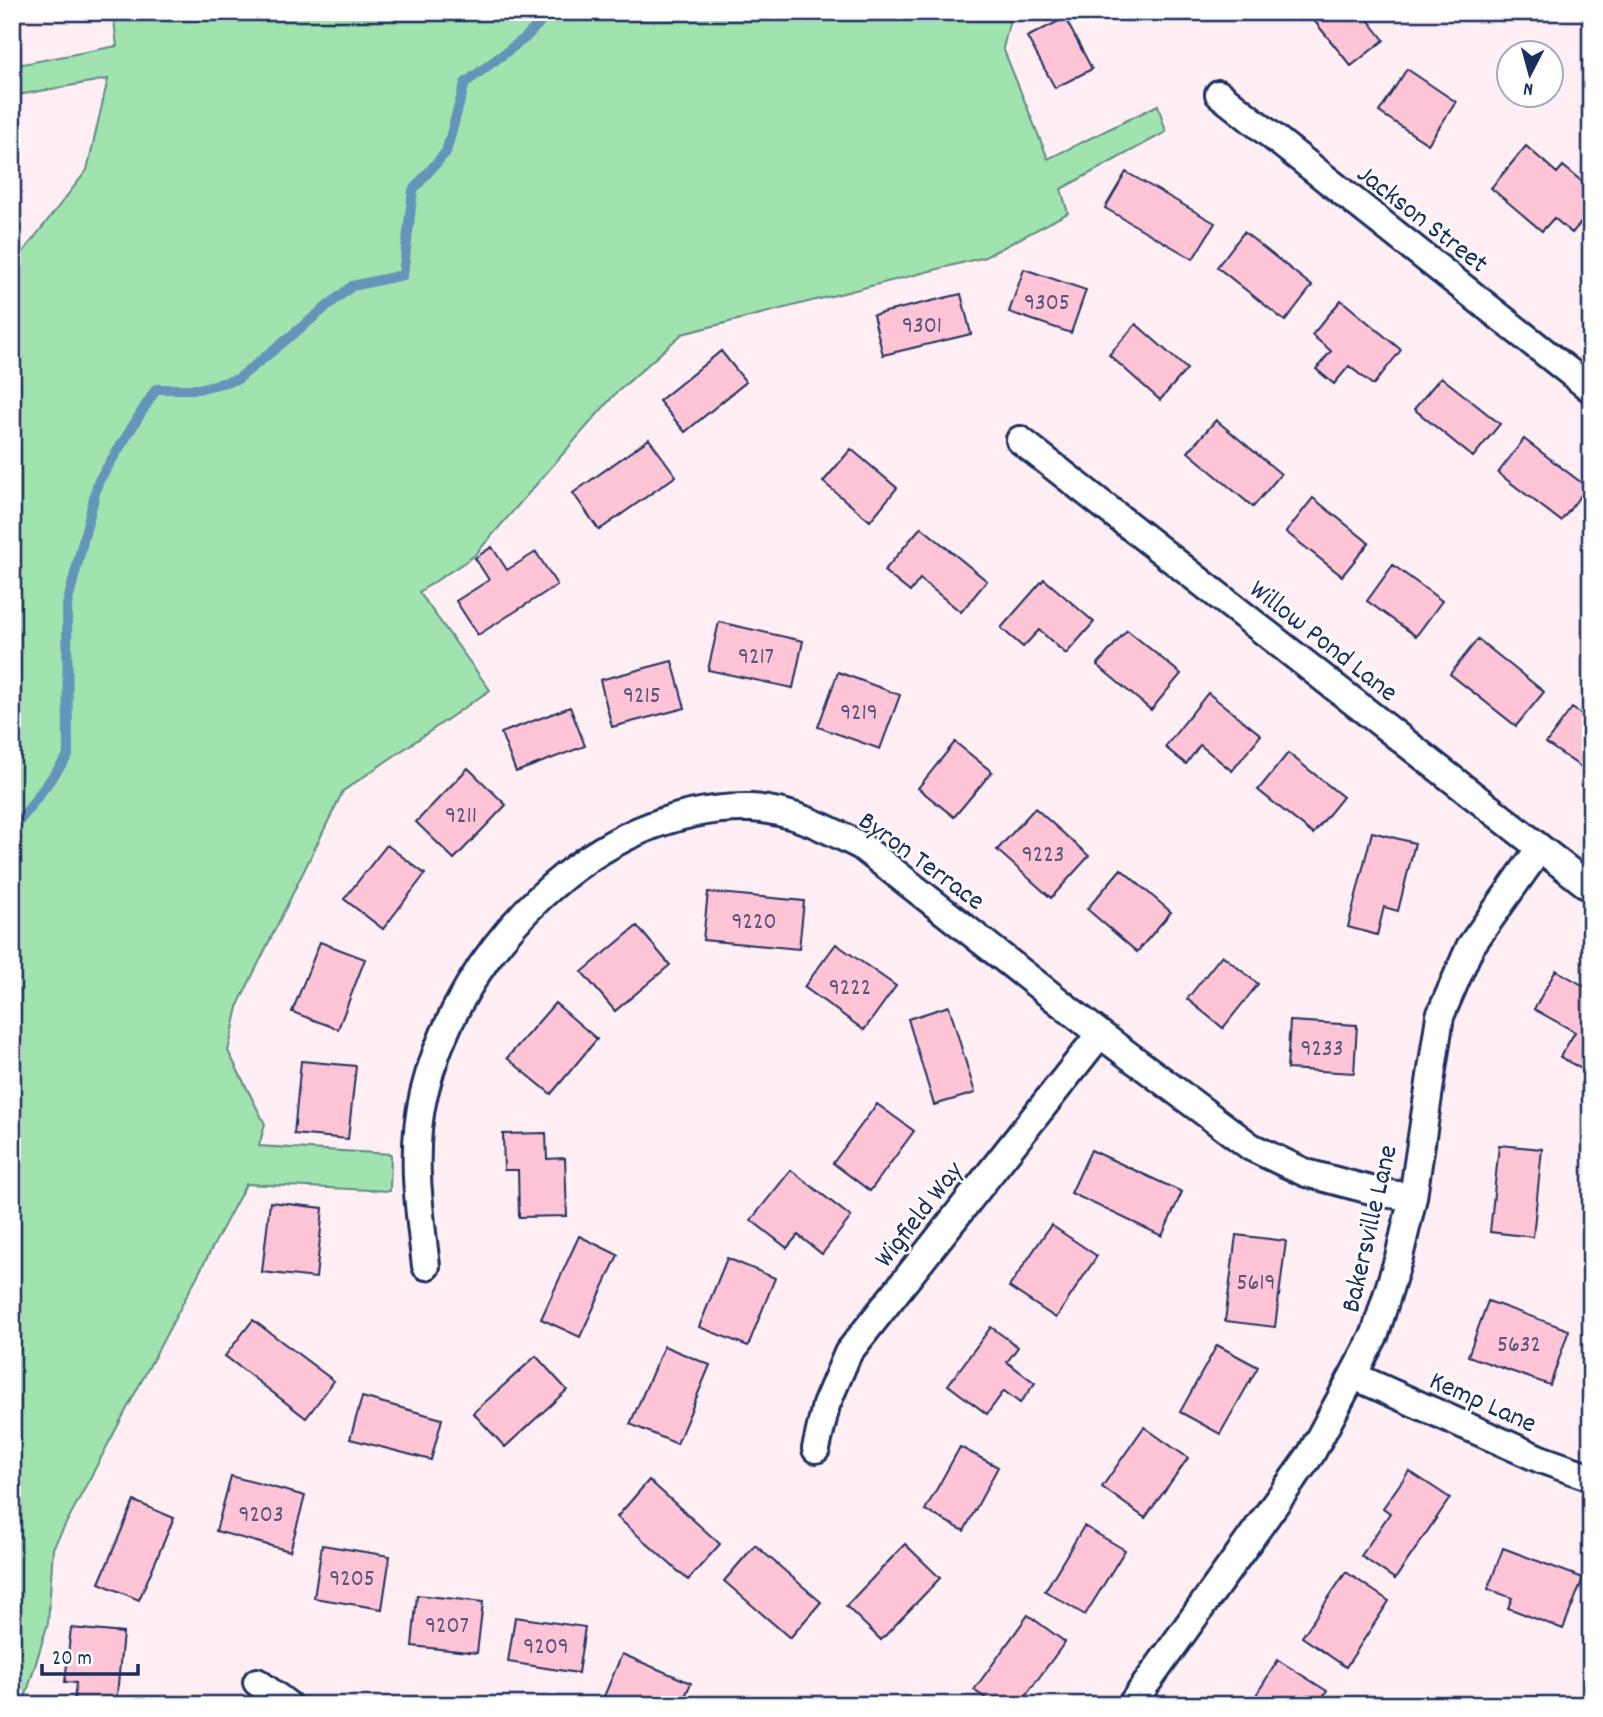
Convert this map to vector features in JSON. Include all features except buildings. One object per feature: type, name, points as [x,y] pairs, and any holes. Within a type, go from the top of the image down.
[{"type":"street","name":"Jackson Street","points":[[1219,94],[1591,389]]},
{"type":"street","name":"Willow Pond Lane","points":[[1020,440],[1591,888]]},
{"type":"street","name":"Byron Terrace","points":[[426,1266],[415,1177],[418,1128],[434,1056],[461,995],[500,939],[548,891],[615,843],[666,820],[709,810],[752,808],[774,811],[827,828],[861,846],[1220,1126],[1274,1159],[1306,1173],[1413,1197]]},
{"type":"street","name":"Bakersville Lane","points":[[1131,1705],[1311,1454],[1375,1334],[1399,1257],[1413,1197],[1440,1016],[1470,947],[1540,848]]},
{"type":"street","name":"Wigfield Way","points":[[816,1449],[826,1405],[848,1353],[1100,1034]]},
{"type":"street","name":"Kemp Lane","points":[[1354,1376],[1540,1459],[1591,1477]]},
{"type":"street","points":[[257,1682],[288,1705]]},
{"type":"green space","points":[[113,12],[1012,12],[1003,48],[1048,159],[1158,105],[1166,132],[1061,189],[1068,213],[985,257],[682,334],[615,394],[474,556],[419,592],[490,690],[343,791],[239,1003],[228,1051],[265,1124],[259,1146],[391,1154],[390,1191],[246,1184],[53,1548],[48,1623],[23,1705],[12,1705],[12,266],[87,170],[108,79],[12,96],[12,66],[117,46]]},
{"type":"waterway","points":[[12,831],[68,756],[67,605],[98,482],[156,389],[198,389],[238,379],[352,286],[403,275],[413,190],[446,152],[465,83],[525,38],[550,12]]}]
